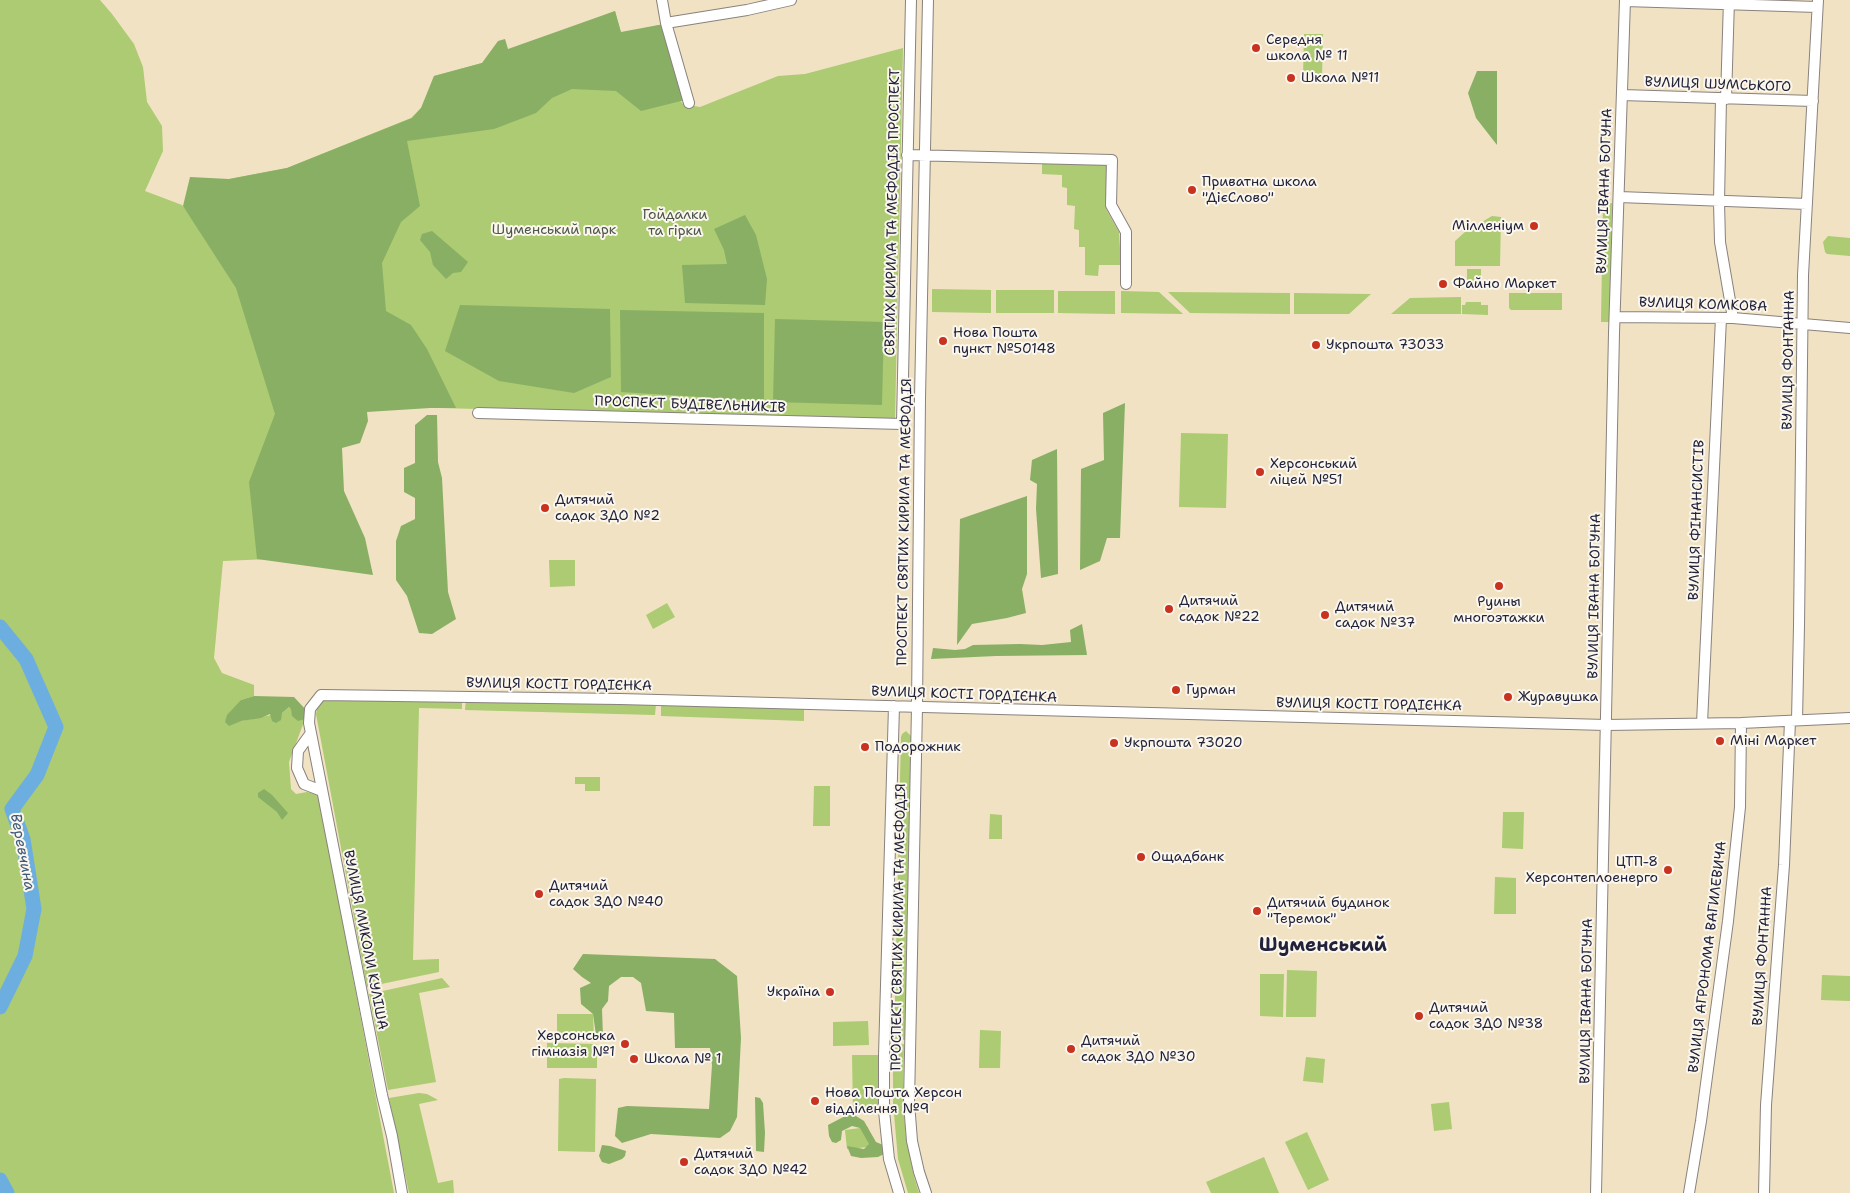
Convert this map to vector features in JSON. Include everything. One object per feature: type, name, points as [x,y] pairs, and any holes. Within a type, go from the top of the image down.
[{"type":"street","points":[[662,0],[666,23],[688,103]]},
{"type":"street","points":[[666,23],[747,5],[790,0]]},
{"type":"street","name":"СВЯТИХ КИРИЛА ТА МЕФОДІЯ ПРОСПЕКТ","points":[[902,424],[912,0]]},
{"type":"street","name":"ПРОСПЕКТ СВЯТИХ КИРИЛА ТА МЕФОДІЯ","points":[[926,1193],[918,1172],[912,1141],[909,1103],[928,0]]},
{"type":"street","points":[[1625,1],[1817,3]]},
{"type":"street","name":"ВУЛИЦЯ ІВАНА БОГУНА","points":[[1596,1193],[1615,317],[1625,1]]},
{"type":"street","points":[[1729,2],[1719,202],[1720,242],[1733,318]]},
{"type":"street","name":"ВУЛИЦЯ ФОНТАННА","points":[[1764,1193],[1766,1105],[1793,720],[1804,324],[1803,275],[1817,3]]},
{"type":"street","name":"ВУЛИЦЯ ШУМСЬКОГО","points":[[1622,95],[1812,102]]},
{"type":"street","points":[[907,155],[1112,160],[1111,205],[1126,232],[1126,284]]},
{"type":"street","points":[[1619,197],[1807,204]]},
{"type":"street","name":"ВУЛИЦЯ КОМКОВА","points":[[1615,317],[1733,318],[1850,328]]},
{"type":"street","name":"ВУЛИЦЯ ФІНАНСИСТІВ","points":[[1702,723],[1721,318]]},
{"type":"street","name":"ПРОСПЕКТ БУДІВЕЛЬНИКІВ","points":[[478,413],[902,424]]},
{"type":"street","name":"ВУЛИЦЯ КОСТІ ГОРДІЄНКА","points":[[322,694],[620,699],[1606,725],[1702,723]]},
{"type":"street","name":"ВУЛИЦЯ МИКОЛИ КУЛІША","points":[[322,694],[310,709],[309,723],[402,1193]]},
{"type":"street","name":"ПРОСПЕКТ СВЯТИХ КИРИЛА ТА МЕФОДІЯ","points":[[894,706],[884,1111],[889,1160],[899,1193]]},
{"type":"street","points":[[1702,723],[1850,718]]},
{"type":"street","name":"ВУЛИЦЯ АГРОНОМА ВАГИЛЕВИЧА","points":[[1689,1193],[1701,1121],[1728,921],[1740,807],[1741,723]]},
{"type":"street","points":[[311,733],[298,751],[297,768],[304,784],[322,791]]},
{"type":"green space","points":[[0,0],[100,0],[134,44],[143,67],[147,102],[162,126],[163,151],[145,191],[182,205],[199,225],[198,185],[287,168],[411,118],[422,107],[434,76],[482,63],[615,11],[621,33],[664,24],[676,95],[683,104],[700,107],[778,76],[805,74],[903,48],[895,420],[364,406],[269,559],[223,561],[214,658],[222,673],[254,685],[254,696],[241,700],[241,721],[282,713],[289,707],[305,719],[289,762],[291,789],[296,794],[307,792],[318,794],[394,1193],[0,1193]]},
{"type":"green space","points":[[615,11],[621,32],[664,24],[685,100],[641,111],[616,91],[572,89],[552,98],[536,113],[494,129],[407,141],[420,206],[401,222],[382,263],[386,311],[411,325],[427,349],[456,408],[367,412],[368,421],[360,443],[342,448],[344,491],[365,538],[373,575],[257,559],[249,482],[275,414],[236,288],[183,206],[190,177],[229,179],[287,168],[412,118],[421,108],[434,76],[482,63],[498,41],[505,39],[508,49]]},
{"type":"green space","points":[[1304,34],[1323,34],[1322,77],[1303,77]]},
{"type":"green space","points":[[1477,71],[1497,71],[1497,145],[1476,118],[1468,93]]},
{"type":"green space","points":[[1042,162],[1107,164],[1106,209],[1119,232],[1121,265],[1099,265],[1098,276],[1085,275],[1085,247],[1079,247],[1079,230],[1074,229],[1075,206],[1067,205],[1067,188],[1062,187],[1062,175],[1042,174]]},
{"type":"green space","points":[[1603,203],[1612,203],[1610,322],[1601,322]]},
{"type":"green space","points":[[745,215],[756,235],[767,279],[765,305],[685,303],[682,265],[727,264],[724,250],[714,229]]},
{"type":"green space","points":[[1492,216],[1501,217],[1500,266],[1455,266],[1455,241],[1465,232]]},
{"type":"green space","points":[[432,231],[468,262],[461,272],[453,273],[446,279],[433,265],[430,252],[420,240],[422,234]]},
{"type":"green space","points":[[1828,236],[1850,238],[1850,256],[1827,254],[1823,242]]},
{"type":"green space","points":[[1467,269],[1481,269],[1481,287],[1467,287]]},
{"type":"green space","points":[[932,289],[991,290],[991,313],[932,312]]},
{"type":"green space","points":[[996,290],[1054,290],[1054,313],[996,313]]},
{"type":"green space","points":[[1058,291],[1115,291],[1115,314],[1058,313]]},
{"type":"green space","points":[[1121,291],[1159,292],[1183,314],[1121,313]]},
{"type":"green space","points":[[1168,292],[1290,293],[1290,314],[1190,313]]},
{"type":"green space","points":[[1294,293],[1371,294],[1349,314],[1294,314]]},
{"type":"green space","points":[[1509,293],[1562,293],[1562,310],[1511,310],[1509,308]]},
{"type":"green space","points":[[1461,297],[1461,314],[1391,314],[1410,298]]},
{"type":"green space","points":[[1466,302],[1481,302],[1481,305],[1488,305],[1488,315],[1462,314],[1462,305],[1465,305]]},
{"type":"green space","points":[[460,305],[610,309],[611,377],[574,393],[499,381],[445,351]]},
{"type":"green space","points":[[620,310],[764,313],[764,401],[621,392]]},
{"type":"green space","points":[[775,319],[884,322],[882,405],[773,402]]},
{"type":"green space","points":[[1125,403],[1120,538],[1107,538],[1100,561],[1080,570],[1081,469],[1104,460],[1103,413]]},
{"type":"green space","points":[[427,415],[437,415],[438,462],[442,478],[448,592],[456,619],[432,634],[419,633],[407,596],[396,580],[396,541],[401,526],[415,519],[415,498],[404,492],[404,468],[415,463],[415,425]]},
{"type":"green space","points":[[1181,433],[1228,434],[1226,508],[1179,507]]},
{"type":"green space","points":[[1057,449],[1058,574],[1041,578],[1036,509],[1037,484],[1030,480],[1032,460]]},
{"type":"green space","points":[[1027,496],[1027,574],[1022,589],[1026,613],[972,624],[957,645],[960,519]]},
{"type":"green space","points":[[549,560],[575,560],[575,586],[550,587]]},
{"type":"green space","points":[[667,603],[675,617],[653,629],[646,615]]},
{"type":"green space","points":[[1082,624],[1087,655],[931,659],[933,648],[955,650],[965,649],[973,645],[1042,645],[1071,642],[1070,630]]},
{"type":"green space","points":[[254,696],[294,697],[307,711],[305,719],[298,721],[292,716],[289,707],[282,713],[281,720],[276,723],[272,721],[270,714],[229,726],[225,722],[227,715],[241,700]]},
{"type":"green space","points":[[323,699],[462,699],[462,709],[419,708],[413,960],[439,959],[439,972],[367,987],[316,714],[318,705]]},
{"type":"green space","points":[[466,699],[656,704],[655,715],[465,710]]},
{"type":"green space","points":[[661,703],[804,707],[804,721],[661,716]]},
{"type":"green space","points":[[906,731],[911,736],[905,1040],[894,1039],[901,737]]},
{"type":"green space","points":[[575,777],[600,777],[600,791],[585,791],[585,784],[575,784]]},
{"type":"green space","points":[[814,786],[830,786],[830,826],[813,826]]},
{"type":"green space","points":[[264,789],[288,813],[282,820],[277,812],[258,797],[258,793]]},
{"type":"green space","points":[[1503,812],[1524,812],[1523,849],[1502,848]]},
{"type":"green space","points":[[990,814],[1002,815],[1002,839],[989,839]]},
{"type":"green space","points":[[1495,877],[1516,878],[1516,914],[1494,914]]},
{"type":"green space","points":[[583,954],[715,959],[737,976],[741,1038],[737,1117],[730,1131],[720,1138],[651,1134],[622,1143],[615,1136],[618,1108],[627,1106],[709,1109],[712,1065],[710,1048],[675,1048],[674,1013],[646,1011],[641,983],[633,977],[621,977],[609,986],[608,1001],[602,1009],[603,1037],[596,1035],[593,1014],[581,1004],[580,988],[591,983],[573,969]]},
{"type":"green space","points":[[1287,970],[1317,971],[1316,1017],[1286,1017]]},
{"type":"green space","points":[[1260,974],[1284,974],[1283,1017],[1260,1016]]},
{"type":"green space","points":[[1822,975],[1850,976],[1850,1001],[1821,1000]]},
{"type":"green space","points":[[442,978],[450,987],[419,993],[436,1082],[388,1090],[369,994]]},
{"type":"green space","points":[[557,1014],[593,1014],[594,1038],[557,1039]]},
{"type":"green space","points":[[868,1021],[869,1045],[833,1046],[833,1022]]},
{"type":"green space","points":[[980,1030],[1001,1031],[1000,1068],[979,1068]]},
{"type":"green space","points":[[547,1043],[597,1044],[597,1068],[547,1068]]},
{"type":"green space","points":[[904,1044],[903,1102],[906,1137],[919,1193],[908,1193],[898,1159],[893,1103],[893,1045]]},
{"type":"green space","points":[[852,1055],[884,1055],[884,1111],[853,1111]]},
{"type":"green space","points":[[1306,1057],[1325,1059],[1323,1083],[1303,1081]]},
{"type":"green space","points":[[559,1079],[596,1079],[595,1152],[558,1151]]},
{"type":"green space","points":[[419,1093],[427,1094],[438,1100],[419,1104],[438,1183],[453,1180],[454,1193],[409,1193],[389,1098]]},
{"type":"green space","points":[[755,1097],[760,1098],[763,1103],[764,1152],[756,1151]]},
{"type":"green space","points":[[1449,1102],[1452,1129],[1434,1131],[1431,1104]]},
{"type":"green space","points":[[851,1113],[864,1121],[876,1142],[883,1145],[884,1154],[878,1157],[861,1158],[851,1156],[847,1146],[864,1149],[869,1144],[860,1128],[852,1126],[842,1131],[841,1140],[836,1143],[832,1142],[829,1136],[828,1125]]},
{"type":"green space","points":[[868,1127],[869,1147],[847,1149],[845,1130]]},
{"type":"green space","points":[[1307,1132],[1329,1180],[1308,1190],[1285,1142]]},
{"type":"green space","points":[[602,1145],[626,1151],[625,1156],[609,1164],[602,1162],[599,1156]]},
{"type":"green space","points":[[1264,1157],[1279,1193],[1211,1193],[1206,1182]]},
{"type":"waterway","name":"Веревчина","points":[[0,627],[26,659],[56,727],[37,775],[12,809],[23,839],[34,909],[25,956],[0,1007]]},
{"type":"waterway","name":"Веревчина","points":[[0,1180],[7,1193]]},
{"type":"place","name":"Середня школа № 11","points":[[1256,48]]},
{"type":"place","name":"Школа №11","points":[[1291,78]]},
{"type":"place","name":"Приватна школа \"ДієСлово\"","points":[[1192,190]]},
{"type":"place","name":"Мілленіум","points":[[1534,226]]},
{"type":"place","name":"Файно Маркет","points":[[1443,284]]},
{"type":"place","name":"Нова Пошта пункт №50148","points":[[943,341]]},
{"type":"place","name":"Укрпошта 73033","points":[[1316,345]]},
{"type":"place","name":"Херсонський ліцей №51","points":[[1260,472]]},
{"type":"place","name":"Дитячий садок ЗДО №2","points":[[545,508]]},
{"type":"place","name":"Руины многоэтажки","points":[[1499,586]]},
{"type":"place","name":"Дитячий садок №22","points":[[1169,609]]},
{"type":"place","name":"Дитячий садок №37","points":[[1325,615]]},
{"type":"place","name":"Гурман","points":[[1176,690]]},
{"type":"place","name":"Журавушка","points":[[1508,697]]},
{"type":"place","name":"Міні Маркет","points":[[1720,741]]},
{"type":"place","name":"Укрпошта 73020","points":[[1114,743]]},
{"type":"place","name":"Подорожник","points":[[865,747]]},
{"type":"place","name":"Ощадбанк","points":[[1141,857]]},
{"type":"place","name":"ЦТП-8 Херсонтеплоенерго","points":[[1668,870]]},
{"type":"place","name":"Дитячий садок ЗДО №40","points":[[539,894]]},
{"type":"place","name":"Дитячий будинок \"Теремок\"","points":[[1257,911]]},
{"type":"place","name":"Україна","points":[[830,992]]},
{"type":"place","name":"Дитячий садок ЗДО №38","points":[[1419,1016]]},
{"type":"place","name":"Херсонська гімназія №1","points":[[625,1044]]},
{"type":"place","name":"Дитячий садок ЗДО №30","points":[[1071,1049]]},
{"type":"place","name":"Школа № 1","points":[[634,1059]]},
{"type":"place","name":"Нова Пошта Херсон відділення №9","points":[[815,1101]]},
{"type":"place","name":"Дитячий садок ЗДО №42","points":[[684,1162]]},
{"type":"district","name":"Шуменський","points":[[1323,946]]},
{"type":"park label","name":"Гойдалки та гірки","points":[[675,224]]},
{"type":"park label","name":"Шуменський парк","points":[[554,230]]}]
